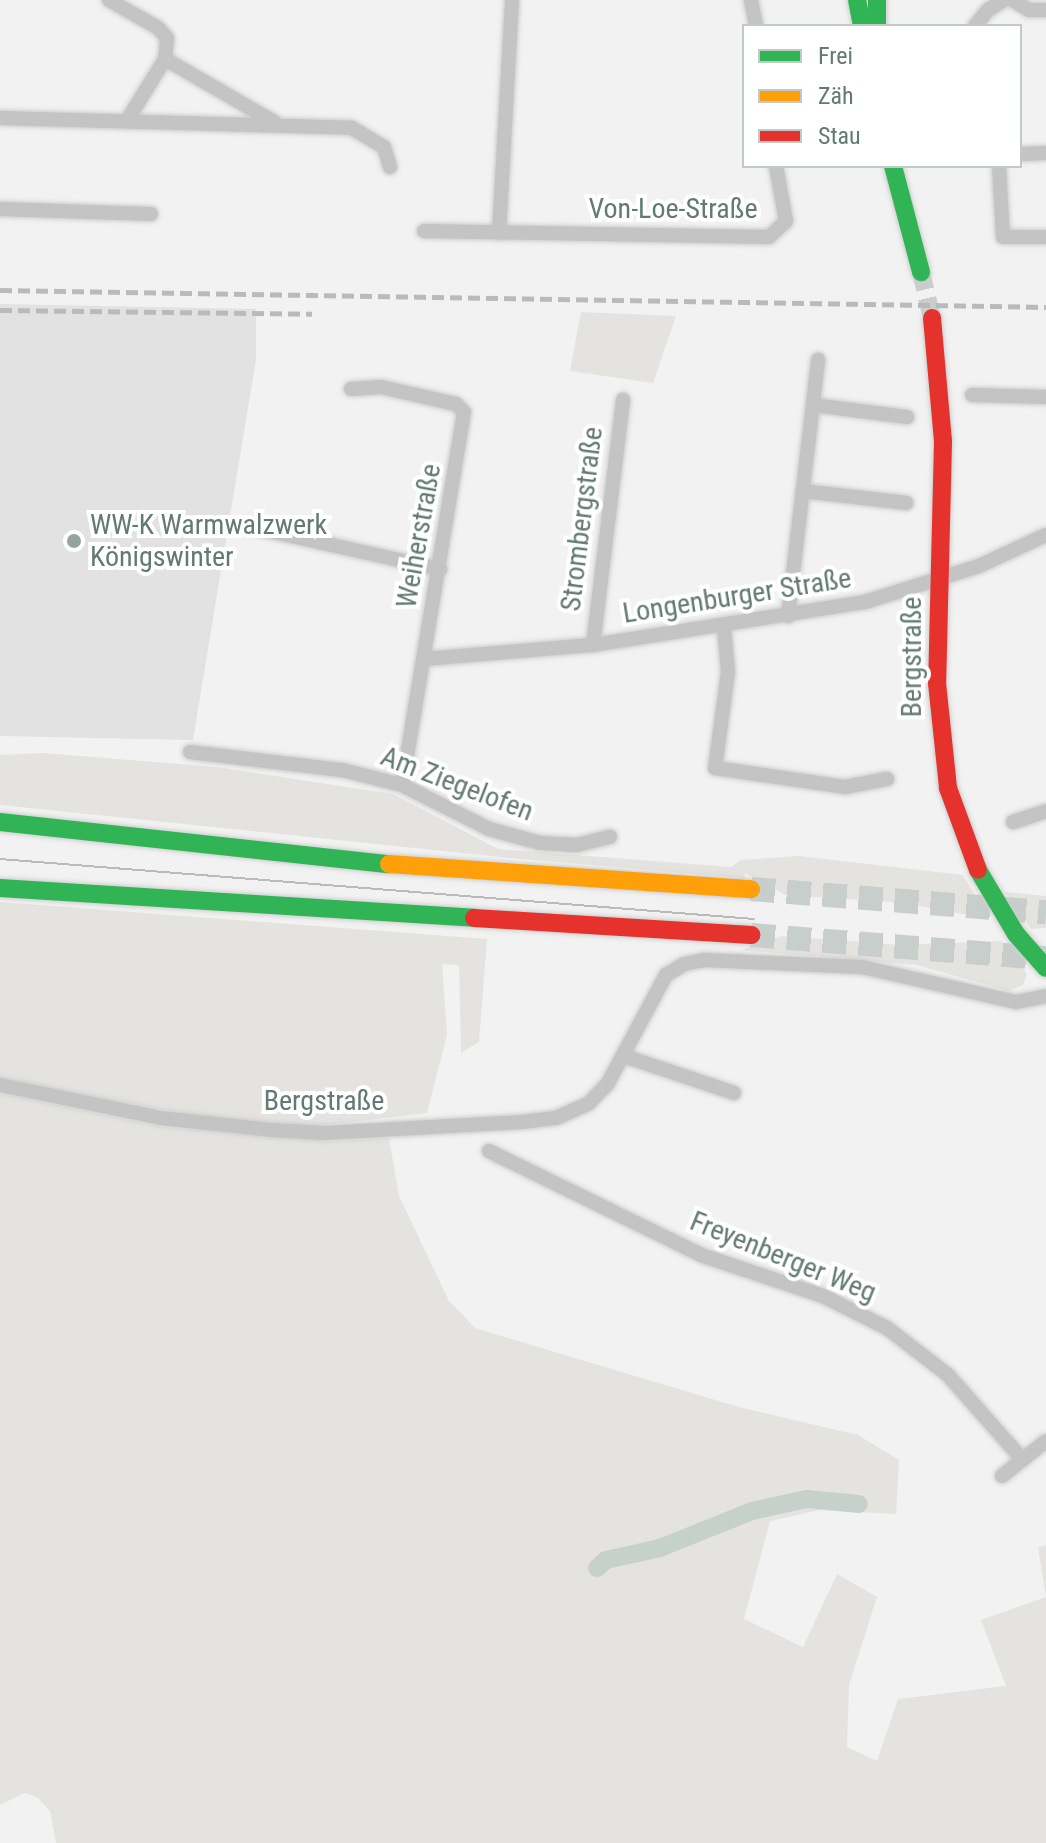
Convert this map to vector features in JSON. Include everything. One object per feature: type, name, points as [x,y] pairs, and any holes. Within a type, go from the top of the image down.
[{"type":"main road","points":[[864,18],[877,0]]},
{"type":"main road","points":[[894,168],[921,272]]},
{"type":"main road","name":"Bergstraße","points":[[932,318],[943,442],[937,683],[948,788],[955,820],[995,901],[1046,968]]},
{"type":"main road","points":[[0,822],[397,865],[751,889]]},
{"type":"main road","points":[[0,888],[751,935]]},
{"type":"street","points":[[109,0],[158,28],[167,38],[165,59],[128,119]]},
{"type":"street","points":[[499,233],[512,0]]},
{"type":"street","points":[[751,0],[756,24]]},
{"type":"street","points":[[977,24],[1004,0]]},
{"type":"street","points":[[1013,0],[1029,10],[1046,10]]},
{"type":"street","points":[[165,59],[277,124]]},
{"type":"street","points":[[0,118],[128,119],[352,128],[384,147],[390,167]]},
{"type":"street","points":[[1022,154],[1046,153]]},
{"type":"street","name":"Von-Loe-Straße","points":[[424,231],[769,237],[786,221],[776,168]]},
{"type":"street","points":[[999,168],[1003,237],[1046,237]]},
{"type":"street","points":[[0,209],[151,214]]},
{"type":"street","points":[[788,616],[818,360]]},
{"type":"street","name":"Weiherstraße","points":[[351,389],[381,387],[456,404],[464,412],[402,785]]},
{"type":"street","points":[[972,395],[1046,397]]},
{"type":"street","name":"Strombergstraße","points":[[593,645],[623,400]]},
{"type":"street","points":[[814,405],[907,417]]},
{"type":"street","points":[[803,491],[906,503]]},
{"type":"street","points":[[247,526],[440,569]]},
{"type":"street","name":"Longenburger Straße","points":[[425,659],[593,645],[788,616],[940,580],[1046,535]]},
{"type":"street","points":[[724,627],[728,672],[715,768],[845,787],[887,779]]},
{"type":"street","name":"Am Ziegelofen","points":[[190,752],[342,770],[402,785],[478,824],[540,843],[577,845],[610,837]]},
{"type":"street","points":[[1013,822],[1046,811]]},
{"type":"street","name":"Bergstraße","points":[[0,1085],[161,1118],[325,1133],[556,1118],[589,1103],[624,1056],[666,975],[704,960],[862,967],[1016,1002],[1046,996]]},
{"type":"street","points":[[624,1056],[734,1093]]},
{"type":"street","name":"Freyenberger Weg","points":[[489,1151],[701,1255],[823,1296],[887,1328],[948,1375],[1022,1459]]},
{"type":"street","points":[[1002,1476],[1046,1441]]},
{"type":"shaded area","points":[[0,304],[256,309],[256,359],[193,740],[0,736]]},
{"type":"shaded area","points":[[581,312],[676,316],[653,383],[570,371]]},
{"type":"shaded area","points":[[43,753],[217,767],[393,794],[498,849],[731,867],[741,860],[799,856],[963,875],[989,919],[904,903],[785,895],[745,873],[744,878],[511,858],[0,805],[0,755]]},
{"type":"shaded area","points":[[1005,892],[1046,896],[1046,928],[1031,929]]},
{"type":"shaded area","points":[[0,902],[487,939],[479,1042],[461,1053],[459,965],[442,964],[447,1035],[427,1113],[316,1126],[201,1117],[0,1079]]},
{"type":"shaded area","points":[[782,936],[902,945],[1002,941],[1027,974],[1023,985],[1009,991],[917,965],[741,950]]},
{"type":"shaded area","points":[[0,1093],[163,1127],[332,1141],[389,1138],[399,1196],[449,1301],[475,1328],[739,1407],[858,1435],[899,1460],[896,1514],[820,1510],[770,1521],[744,1619],[803,1647],[837,1574],[877,1597],[849,1685],[847,1747],[877,1761],[898,1699],[1006,1686],[981,1620],[1046,1597],[1046,1843],[56,1843],[50,1811],[38,1798],[25,1793],[0,1805]]},
{"type":"shaded area","points":[[1046,1545],[1046,1597],[1038,1547]]},
{"type":"waterway","points":[[597,1568],[606,1560],[660,1548],[752,1511],[807,1499],[859,1504]]},
{"type":"tunnel","points":[[921,272],[932,318]]},
{"type":"tunnel","points":[[751,889],[1046,912]]},
{"type":"tunnel","points":[[751,935],[1046,958]]},
{"type":"tram line","points":[[0,859],[754,919]]},
{"type":"railway","points":[[0,290],[1046,307]]},
{"type":"railway","points":[[0,310],[312,314]]},
{"type":"traffic: fast","points":[[857,0],[862,24]]},
{"type":"traffic: fast","points":[[877,0],[877,24]]},
{"type":"traffic: fast","points":[[894,168],[921,272]]},
{"type":"traffic: fast","points":[[0,822],[389,864]]},
{"type":"traffic: fast","points":[[978,870],[1016,934],[1046,968]]},
{"type":"traffic: fast","points":[[0,888],[474,918]]},
{"type":"traffic: slow","points":[[389,864],[751,889]]},
{"type":"traffic: jam","points":[[932,318],[943,442],[937,683],[948,788],[978,870]]},
{"type":"traffic: jam","points":[[474,918],[751,935]]},
{"type":"place","name":"WW-K Warmwalzwerk Königswinter","points":[[74,541]]}]
